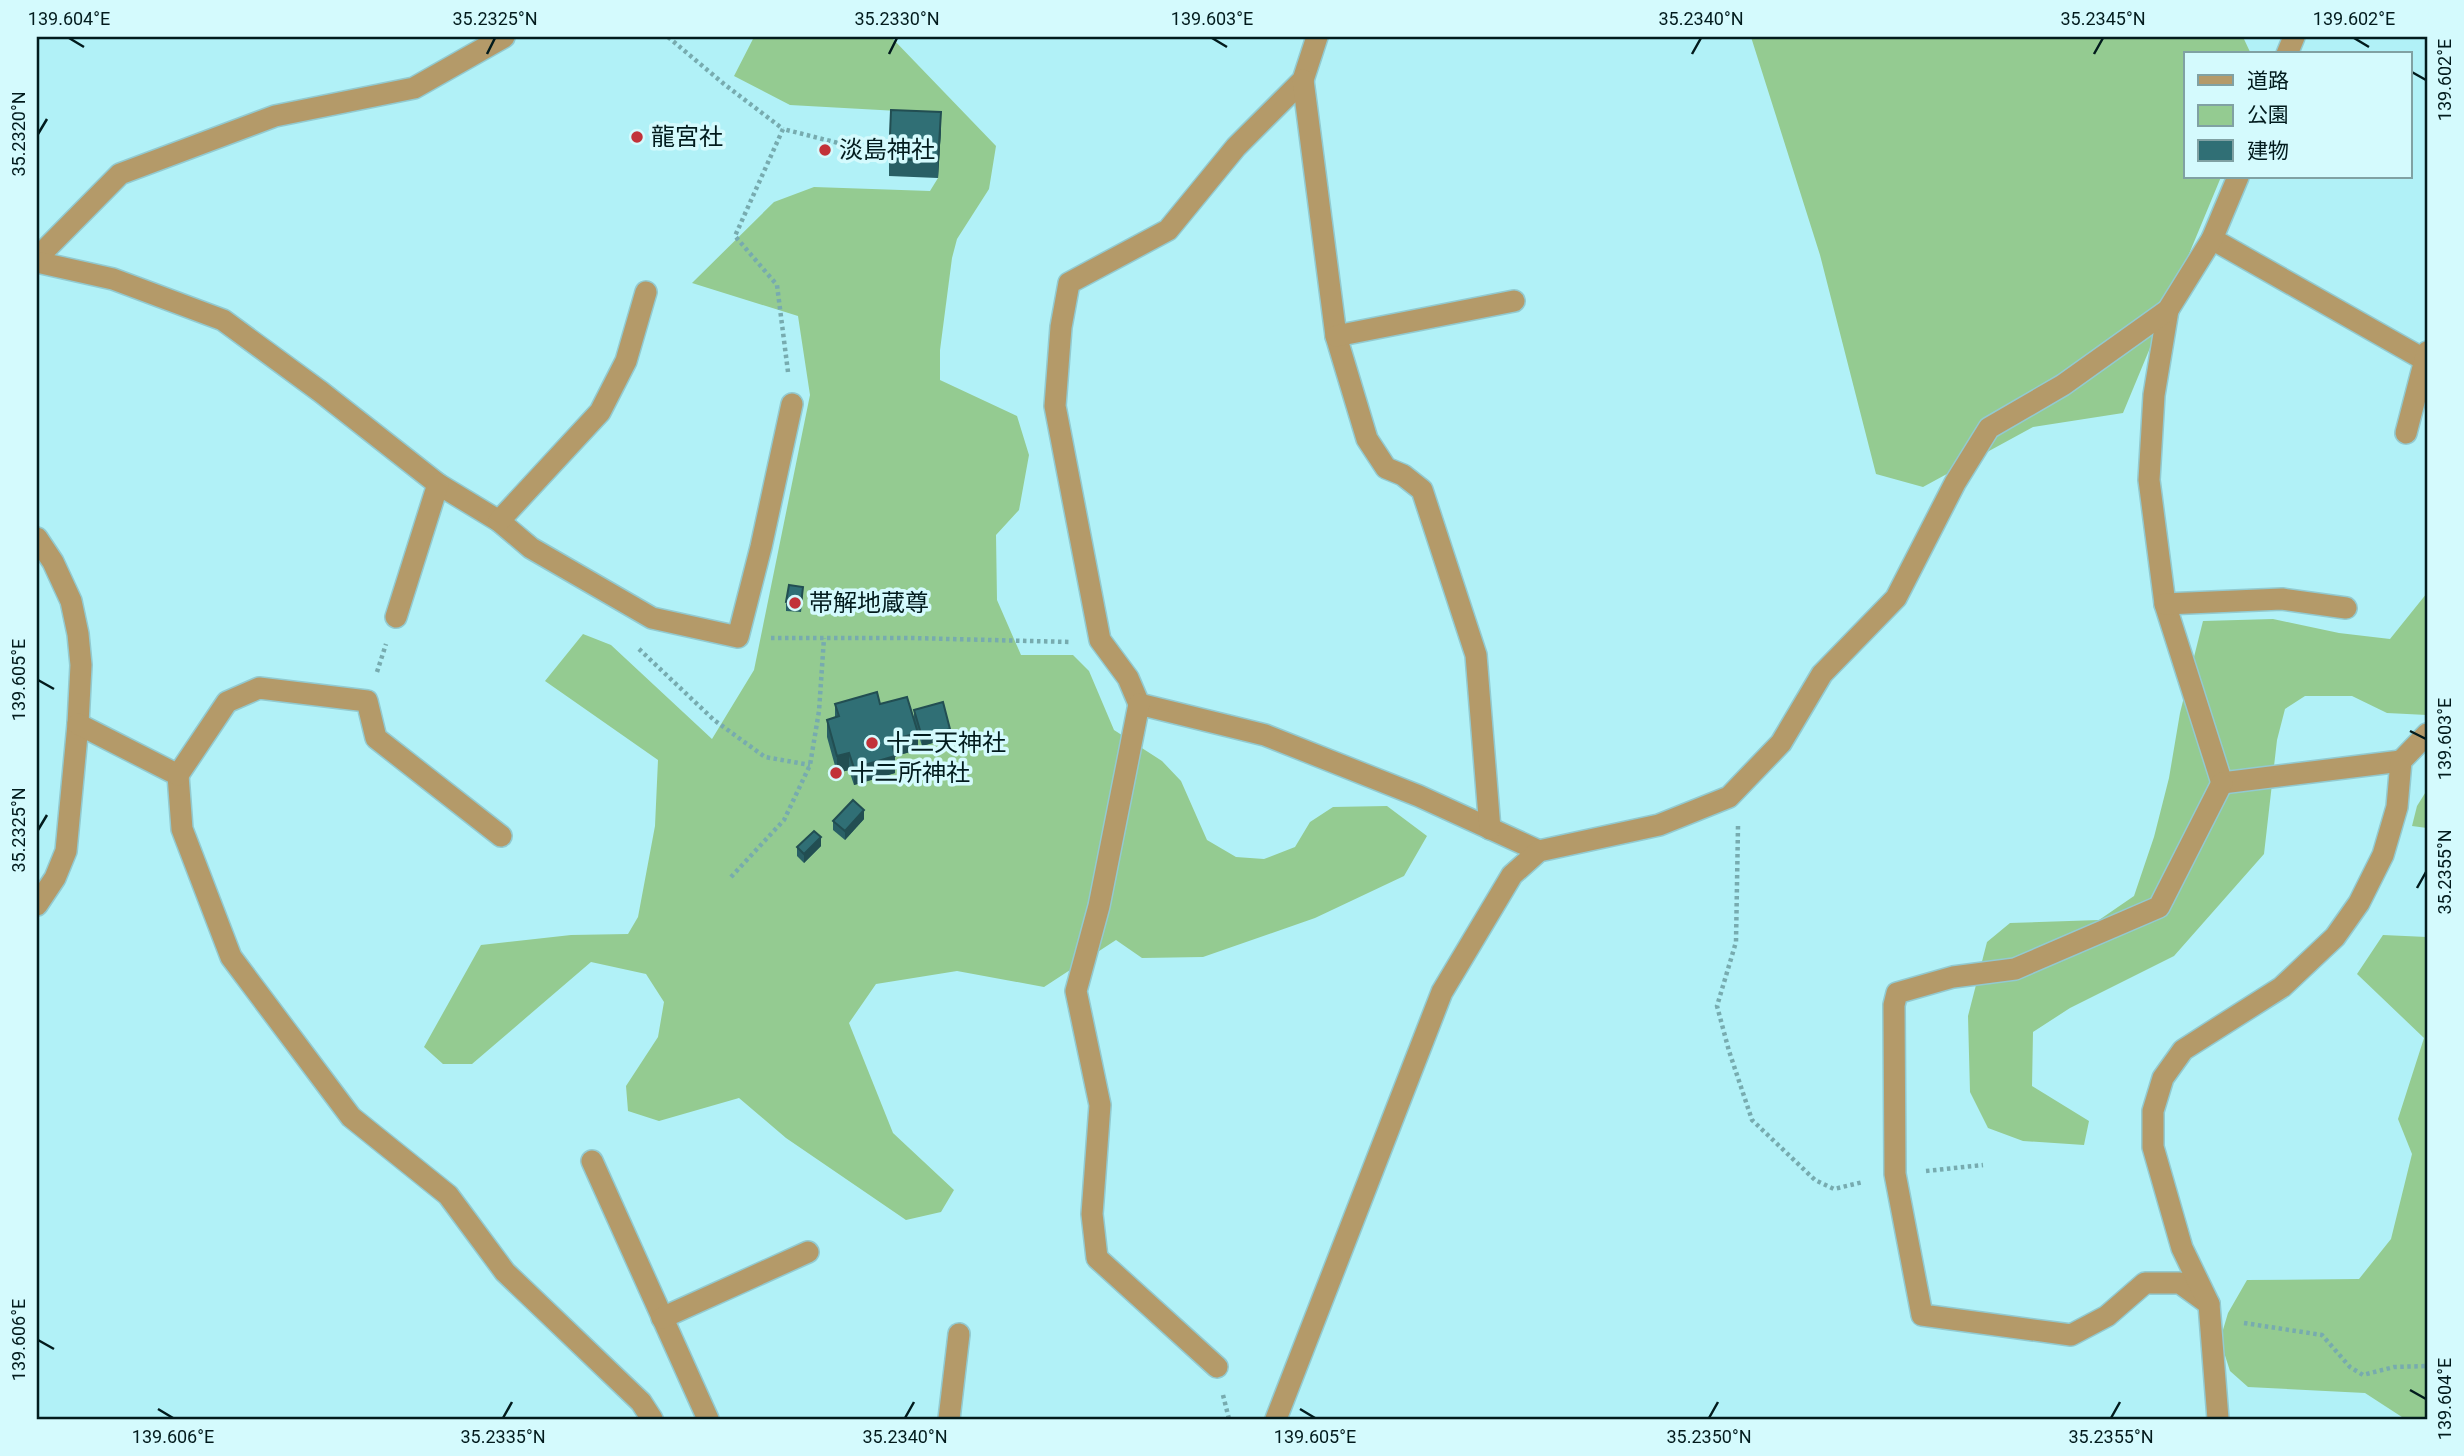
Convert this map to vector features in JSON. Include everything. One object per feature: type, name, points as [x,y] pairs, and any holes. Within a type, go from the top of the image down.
[{"type":"street","points":[[504,37],[414,88],[275,116],[120,174],[37,260],[113,279],[223,320],[321,392],[438,484],[499,521],[531,548],[652,618],[738,637],[792,404]]},
{"type":"street","points":[[1317,37],[1303,80],[1336,336],[1367,439],[1386,468],[1403,475],[1422,490],[1476,654],[1490,829]]},
{"type":"street","points":[[1217,1367],[1097,1258],[1092,1214],[1100,1105],[1076,991],[1099,906],[1139,704],[1128,678],[1100,640],[1055,406],[1060,327],[1069,284],[1168,230],[1236,147],[1303,80]]},
{"type":"street","points":[[2209,1311],[2180,1283],[2145,1283],[2106,1316],[2071,1335],[1923,1315],[1895,1174],[1894,1005],[1897,993],[1953,977],[2015,969],[2159,907],[2222,783],[2165,604],[2150,480],[2154,395],[2168,310],[2212,239],[2238,178]]},
{"type":"street","points":[[2212,239],[2426,356],[2406,433]]},
{"type":"street","points":[[499,521],[600,412],[626,361],[646,292]]},
{"type":"street","points":[[1336,336],[1514,301]]},
{"type":"street","points":[[1276,1419],[1442,992],[1512,875],[1539,851],[1659,825],[1729,797],[1781,743],[1822,674],[1896,598],[1955,483],[1989,428],[2063,385],[2168,310]]},
{"type":"street","points":[[396,617],[438,484]]},
{"type":"street","points":[[37,538],[54,562],[71,601],[81,665],[66,851],[55,878],[37,905]]},
{"type":"street","points":[[2165,604],[2282,600],[2346,608]]},
{"type":"street","points":[[501,836],[376,738],[367,701],[259,688],[228,702],[178,775],[182,829],[231,957],[351,1117],[449,1195],[505,1272],[641,1402],[652,1419]]},
{"type":"street","points":[[1139,704],[1265,735],[1419,796],[1539,851]]},
{"type":"street","points":[[78,724],[178,775]]},
{"type":"street","points":[[2218,1419],[2209,1311],[2182,1248],[2153,1147],[2153,1111],[2163,1078],[2183,1050],[2282,988],[2334,937],[2359,903],[2383,855],[2397,807],[2401,761],[2427,734]]},
{"type":"street","points":[[2222,783],[2401,761]]},
{"type":"street","points":[[593,1161],[708,1419]]},
{"type":"street","points":[[663,1318],[808,1252]]},
{"type":"street","points":[[949,1419],[959,1334]]},
{"type":"path","points":[[668,37],[783,129],[850,146]]},
{"type":"path","points":[[783,129],[735,236],[776,285],[792,404]]},
{"type":"path","points":[[367,701],[396,617]]},
{"type":"path","points":[[738,637],[1066,642],[1100,640]]},
{"type":"path","points":[[732,877],[784,820],[810,765],[819,711],[824,638]]},
{"type":"path","points":[[714,720],[765,757],[810,765]]},
{"type":"path","points":[[1738,787],[1736,942],[1717,1006],[1752,1120],[1815,1180]]},
{"type":"path","points":[[2209,1311],[2322,1335],[2350,1367],[2363,1375],[2394,1367],[2427,1366]]},
{"type":"green space","points":[[754,37],[891,37],[996,146],[989,189],[957,239],[952,258],[940,350],[940,380],[1017,416],[1029,455],[1019,510],[996,535],[997,600],[1021,655],[1073,655],[1089,671],[1114,730],[1162,761],[1181,781],[1207,840],[1236,857],[1264,859],[1295,847],[1310,822],[1333,807],[1387,806],[1427,836],[1404,876],[1315,918],[1203,957],[1142,958],[1116,940],[1044,987],[957,971],[876,984],[849,1023],[893,1133],[954,1190],[941,1212],[906,1220],[786,1138],[739,1098],[659,1121],[628,1111],[626,1086],[658,1037],[664,1002],[646,974],[591,962],[472,1064],[443,1064],[424,1047],[481,945],[571,935],[628,934],[638,917],[655,826],[658,760],[545,681],[583,634],[611,645],[712,739],[754,670],[810,395],[798,316],[692,283],[774,202],[814,187],[930,191],[938,178],[934,113],[790,105],[734,76]]},
{"type":"green space","points":[[1751,37],[2243,37],[2250,52],[2184,52],[2184,178],[2221,178],[2123,413],[2033,427],[1923,487],[1876,474],[1820,255]]},
{"type":"green space","points":[[2427,593],[2427,715],[2387,713],[2352,696],[2305,696],[2285,709],[2277,740],[2264,854],[2174,956],[2070,1008],[2033,1032],[2032,1086],[2089,1121],[2084,1145],[2023,1141],[1988,1128],[1970,1092],[1968,1016],[1987,942],[2010,923],[2099,920],[2134,896],[2154,837],[2169,778],[2180,713],[2203,621],[2273,619],[2339,633],[2390,639]]},
{"type":"green space","points":[[2427,790],[2427,828],[2412,826],[2417,806]]},
{"type":"green space","points":[[2383,935],[2427,937],[2427,1419],[2405,1419],[2365,1393],[2248,1387],[2230,1371],[2220,1340],[2228,1313],[2247,1280],[2359,1279],[2391,1239],[2412,1154],[2398,1119],[2424,1038],[2357,974]]},
{"type":"building","points":[[891,110],[941,112],[938,161],[889,159]]},
{"type":"building","points":[[789,585],[803,587],[801,604],[786,602]]},
{"type":"building","name":"十二天神社","points":[[877,692],[880,704],[907,697],[918,733],[891,740],[895,756],[854,768],[849,753],[837,756],[827,720],[839,716],[835,704]]},
{"type":"building","points":[[943,702],[950,729],[922,737],[914,710]]},
{"type":"building","points":[[853,800],[864,810],[845,831],[833,821]]},
{"type":"building","points":[[814,831],[821,837],[804,854],[797,847]]},
{"type":"place","name":"龍宮社","points":[[637,137]]},
{"type":"place","name":"淡島神社","points":[[825,150]]},
{"type":"place","name":"帯解地蔵尊","points":[[795,603]]},
{"type":"place","name":"十二天神社","points":[[872,743]]},
{"type":"place","name":"十二所神社","points":[[836,773]]}]
